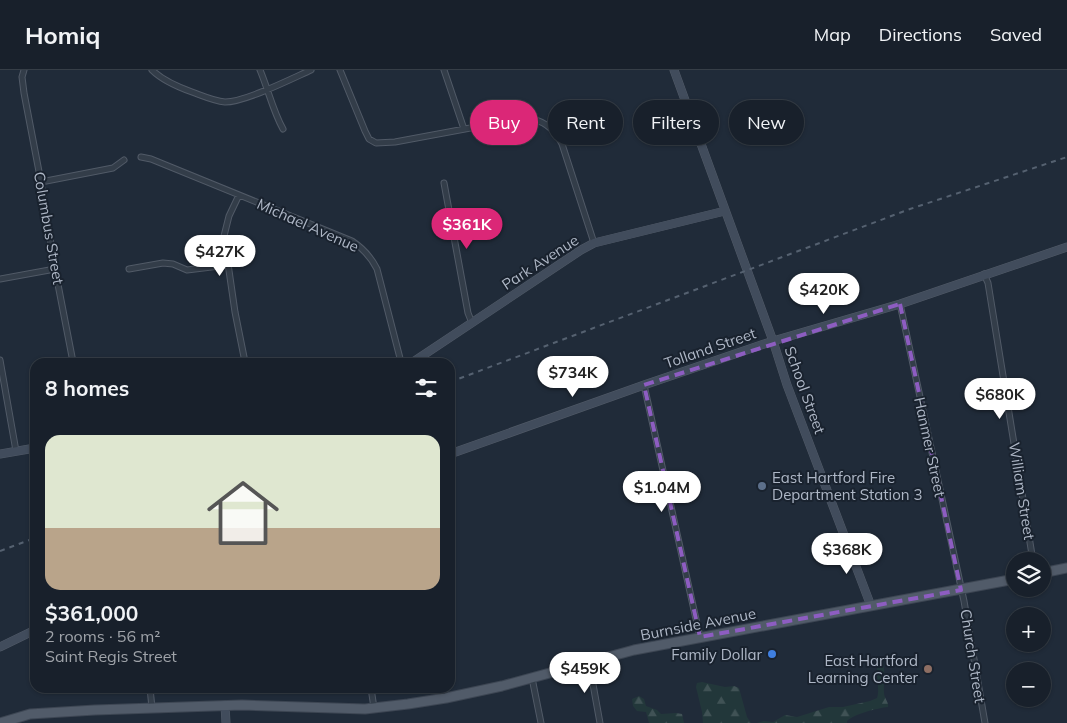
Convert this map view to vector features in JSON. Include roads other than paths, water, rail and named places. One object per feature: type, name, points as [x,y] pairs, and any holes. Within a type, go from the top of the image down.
[{"type":"main road","name":"School Street","points":[[674,70],[787,385],[871,606]]},
{"type":"main road","name":"Park Avenue","points":[[419,358],[594,243],[725,211]]},
{"type":"main road","name":"Tolland Street","points":[[455,452],[644,385],[773,342],[900,304],[1067,247]]},
{"type":"main road","points":[[0,454],[30,449]]},
{"type":"main road","points":[[1051,571],[1067,568]]},
{"type":"main road","name":"Burnside Avenue","points":[[0,723],[30,714],[226,705],[374,708],[446,698],[532,678],[634,650],[1006,581]]},
{"type":"main road","points":[[0,647],[30,632]]},
{"type":"main road","points":[[226,705],[226,723]]},
{"type":"street","name":"Columbus Street","points":[[24,70],[22,77],[24,93],[72,358]]},
{"type":"street","points":[[152,70],[164,79],[185,89],[223,102],[239,100],[311,70]]},
{"type":"street","points":[[260,70],[283,129]]},
{"type":"street","points":[[340,70],[369,138],[376,143],[395,142],[524,118],[543,122],[551,128],[562,144],[594,243]]},
{"type":"street","points":[[444,70],[464,129]]},
{"type":"street","name":"Michael Avenue","points":[[141,157],[151,159],[239,194],[352,241],[364,249],[378,269],[400,358]]},
{"type":"street","points":[[41,182],[113,168],[124,160]]},
{"type":"street","points":[[444,183],[468,313],[472,323]]},
{"type":"street","points":[[239,194],[229,216],[224,236],[244,358]]},
{"type":"street","points":[[129,269],[163,264],[173,264],[187,270],[228,265]]},
{"type":"street","points":[[0,279],[55,269]]},
{"type":"street","name":"William Street","points":[[984,274],[988,283],[1033,552]]},
{"type":"street","name":"Hanmer Street","points":[[900,304],[961,590]]},
{"type":"street","points":[[0,360],[16,451]]},
{"type":"street","points":[[644,385],[700,637]]},
{"type":"street","name":"Church Street","points":[[961,590],[985,723]]},
{"type":"street","points":[[589,662],[600,723]]},
{"type":"street","points":[[532,678],[541,723]]},
{"type":"street","points":[[150,693],[152,708]]},
{"type":"street","points":[[372,693],[374,708]]},
{"type":"street","points":[[445,693],[446,698]]},
{"type":"railway","points":[[455,380],[910,209],[1067,157]]},
{"type":"railway","points":[[0,551],[30,540]]},
{"type":"place","name":"East Hartford Fire Department Station 3","points":[[762,486]]},
{"type":"place","name":"Family Dollar","points":[[772,654]]},
{"type":"place","name":"East Hartford Learning Center","points":[[928,669]]}]
